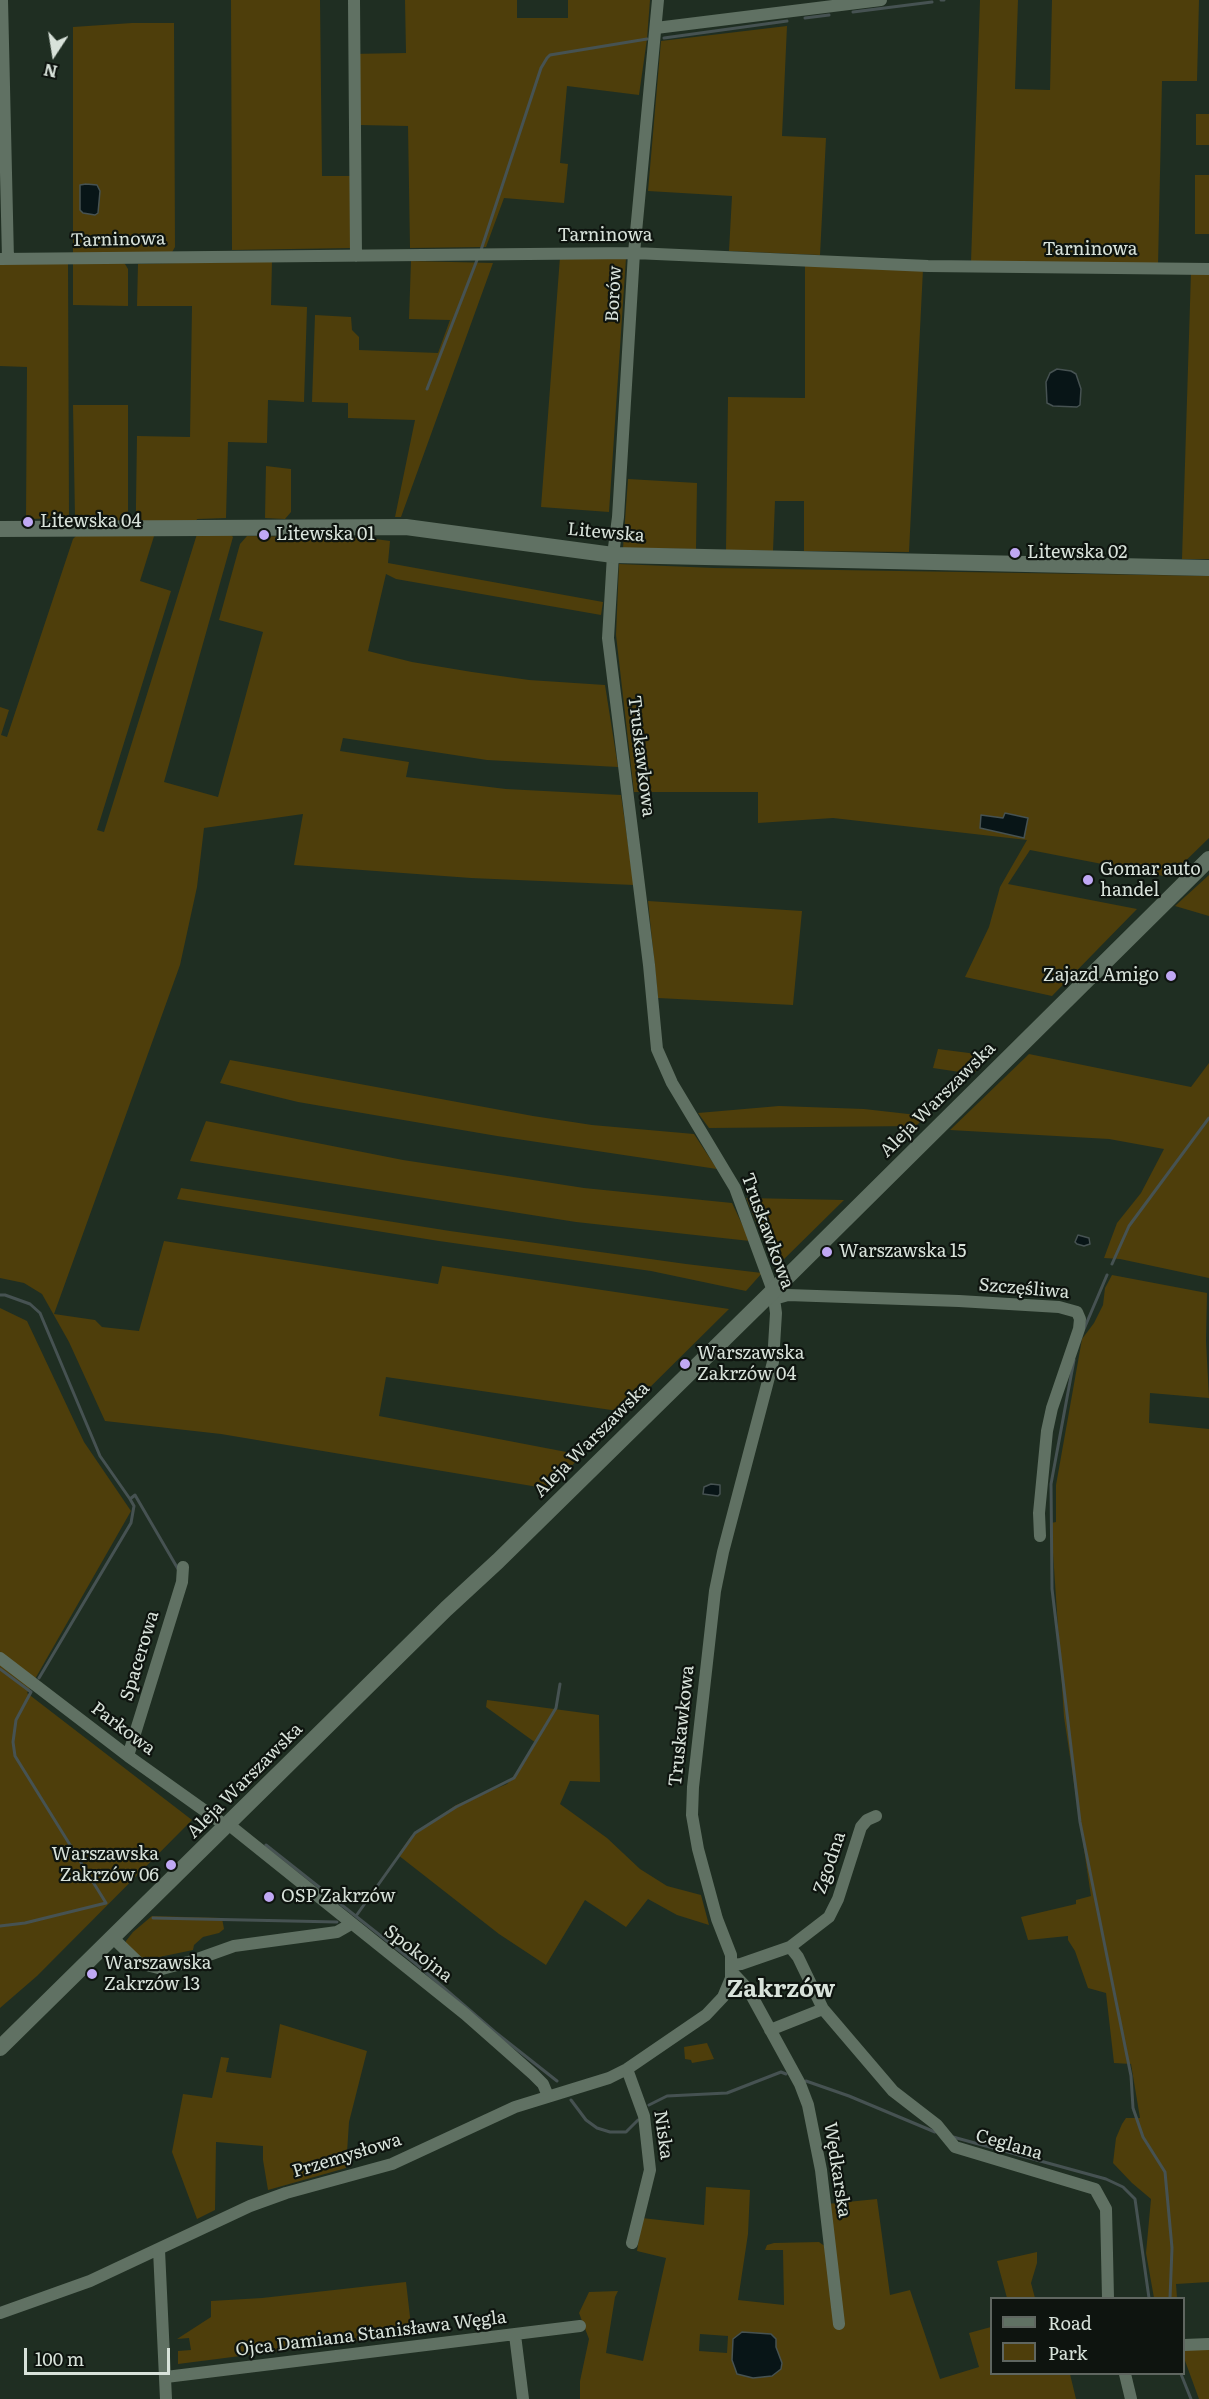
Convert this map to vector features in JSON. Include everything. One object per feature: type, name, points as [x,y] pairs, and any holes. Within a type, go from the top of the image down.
[{"type":"street","points":[[2,0],[4,259]]},
{"type":"street","points":[[354,0],[356,256]]},
{"type":"street","name":"Borów","points":[[613,555],[618,517],[634,253],[658,0]]},
{"type":"street","points":[[656,28],[881,0]]},
{"type":"street","name":"Tarninowa","points":[[4,259],[634,253],[928,267],[1209,269]]},
{"type":"street","name":"Litewska","points":[[0,529],[406,527],[613,555],[1209,568]]},
{"type":"street","name":"Truskawkowa","points":[[613,555],[608,639],[648,953],[657,1049],[672,1083],[735,1188],[773,1295],[776,1313],[773,1362],[723,1552],[715,1591],[693,1787],[692,1815],[698,1849],[732,1966]]},
{"type":"street","name":"Aleja Warszawska","points":[[4,2038],[113,1938],[446,1609],[773,1295],[1209,859]]},
{"type":"street","name":"Szczęśliwa","points":[[773,1295],[959,1301],[1059,1307],[1077,1312],[1080,1319],[1079,1329],[1052,1408],[1047,1431],[1039,1513],[1040,1536]]},
{"type":"street","name":"Spacerowa","points":[[128,1756],[182,1582],[183,1567]]},
{"type":"street","name":"Parkowa","points":[[0,1658],[128,1756],[227,1825]]},
{"type":"street","name":"Zgodna","points":[[732,1966],[790,1947],[829,1917],[838,1899],[861,1827],[871,1817],[876,1816]]},
{"type":"street","name":"Spokojna","points":[[227,1825],[465,2014],[543,2084],[548,2096]]},
{"type":"street","points":[[113,1938],[139,1963],[162,1969],[234,1946],[337,1932],[351,1924]]},
{"type":"street","name":"Ceglana","points":[[790,1947],[798,1957],[823,2009],[892,2091],[937,2125],[955,2147],[1095,2189],[1106,2210],[1108,2297]]},
{"type":"street","name":"Wędkarska","points":[[732,1966],[748,1989],[800,2084],[808,2104],[821,2170],[839,2324]]},
{"type":"street","name":"Przemysłowa","points":[[0,2313],[90,2281],[250,2206],[286,2193],[392,2164],[490,2117],[548,2096],[609,2078],[627,2069],[713,2010],[728,1988],[732,1966]]},
{"type":"street","points":[[770,2030],[823,2009]]},
{"type":"street","name":"Niska","points":[[627,2069],[644,2116],[650,2170],[632,2243]]},
{"type":"street","points":[[159,2250],[166,2399]]},
{"type":"street","name":"Ojca Damiana Stanisława Węgla","points":[[165,2377],[580,2326]]},
{"type":"street","points":[[515,2335],[523,2399]]},
{"type":"street","points":[[1185,2345],[1209,2344]]},
{"type":"street","points":[[1125,2375],[1131,2399]]},
{"type":"green space","points":[[231,0],[320,0],[322,176],[351,176],[350,54],[406,53],[405,0],[517,0],[517,18],[568,18],[568,0],[650,0],[639,95],[567,86],[560,163],[568,164],[564,203],[504,198],[486,247],[410,248],[408,126],[360,125],[351,248],[232,250]]},
{"type":"green space","points":[[980,0],[1018,0],[1015,89],[1050,90],[1052,0],[1199,0],[1197,81],[1162,81],[1158,266],[971,262]]},
{"type":"green space","points":[[174,23],[175,247],[171,254],[73,253],[73,27]]},
{"type":"green space","points":[[787,26],[782,136],[826,138],[820,255],[729,251],[732,196],[648,191],[661,41]]},
{"type":"green space","points":[[1196,114],[1209,114],[1209,145],[1196,145]]},
{"type":"green space","points":[[1195,175],[1209,175],[1209,234],[1195,234]]},
{"type":"green space","points":[[560,257],[626,258],[609,512],[541,507]]},
{"type":"green space","points":[[272,261],[271,305],[307,307],[304,402],[268,400],[267,443],[228,442],[226,518],[197,519],[196,522],[138,522],[136,519],[137,436],[190,437],[192,306],[137,306],[138,264]]},
{"type":"green space","points":[[411,261],[493,263],[401,517],[395,517],[415,420],[348,418],[348,403],[312,402],[315,315],[351,317],[352,330],[359,337],[359,350],[438,353],[450,320],[409,319]]},
{"type":"green space","points":[[68,262],[69,518],[26,519],[27,367],[0,366],[0,264]]},
{"type":"green space","points":[[73,262],[121,262],[125,264],[128,269],[128,306],[73,305]]},
{"type":"green space","points":[[805,264],[923,269],[909,552],[804,551],[804,501],[775,501],[773,551],[726,550],[728,397],[805,398]]},
{"type":"green space","points":[[1191,272],[1209,272],[1209,559],[1182,559]]},
{"type":"green space","points":[[73,405],[128,405],[128,511],[123,523],[77,521],[75,518]]},
{"type":"green space","points":[[266,466],[291,469],[291,512],[285,519],[265,518]]},
{"type":"green space","points":[[628,479],[697,483],[696,549],[623,548]]},
{"type":"green space","points":[[155,533],[140,581],[171,591],[97,830],[104,832],[197,534],[229,533],[233,537],[164,782],[218,797],[263,632],[219,620],[240,544],[247,536],[368,538],[390,541],[388,563],[603,602],[601,615],[396,579],[386,574],[368,651],[412,662],[472,672],[529,680],[605,685],[618,767],[487,760],[343,738],[340,751],[409,762],[406,777],[506,789],[621,795],[634,885],[471,878],[294,865],[303,814],[204,828],[197,887],[180,965],[54,1314],[95,1320],[102,1327],[139,1331],[164,1241],[438,1284],[442,1266],[729,1309],[625,1412],[386,1377],[379,1416],[582,1455],[550,1489],[221,1434],[105,1421],[69,1342],[42,1294],[24,1283],[0,1278],[0,707],[9,710],[1,735],[7,737],[73,539],[77,535]]},
{"type":"green space","points":[[619,564],[714,568],[1209,576],[1209,838],[1169,877],[1030,850],[1008,884],[1137,909],[1052,996],[965,977],[989,927],[1000,887],[1027,840],[833,818],[758,823],[758,792],[634,792],[616,635]]},
{"type":"green space","points":[[1209,875],[1209,916],[1175,906]]},
{"type":"green space","points":[[648,901],[802,911],[793,1005],[658,998]]},
{"type":"green space","points":[[938,1049],[992,1056],[973,1074],[933,1068]]},
{"type":"green space","points":[[1029,1054],[1191,1087],[1209,1063],[1209,1278],[1120,1259],[1104,1258],[1117,1223],[1141,1193],[1164,1149],[1109,1139],[950,1130]]},
{"type":"green space","points":[[230,1060],[533,1116],[592,1125],[694,1134],[717,1169],[497,1136],[298,1102],[220,1083]]},
{"type":"green space","points":[[779,1106],[864,1109],[926,1116],[916,1126],[709,1128],[698,1113]]},
{"type":"green space","points":[[206,1121],[403,1160],[584,1188],[732,1203],[750,1241],[576,1222],[190,1161]]},
{"type":"green space","points":[[181,1188],[450,1231],[762,1273],[746,1291],[651,1271],[439,1241],[177,1199]]},
{"type":"green space","points":[[746,1198],[844,1200],[775,1268]]},
{"type":"green space","points":[[1112,1275],[1207,1293],[1206,1341],[1209,1398],[1150,1393],[1149,1423],[1209,1429],[1209,2282],[1176,2284],[1177,2297],[1154,2297],[1146,2253],[1151,2199],[1113,2163],[1116,2138],[1122,2124],[1126,2118],[1140,2118],[1131,2064],[1114,2063],[1106,1993],[1088,1988],[1068,1936],[1028,1940],[1021,1917],[1076,1904],[1076,1900],[1091,1896],[1064,1717],[1051,1523],[1056,1522],[1056,1485],[1082,1339],[1094,1323],[1103,1305],[1105,1288]]},
{"type":"green space","points":[[0,1308],[27,1321],[84,1442],[131,1511],[27,1693],[192,1820],[37,1976],[0,2008]]},
{"type":"green space","points":[[487,1700],[599,1715],[600,1782],[570,1781],[560,1804],[607,1838],[640,1869],[667,1886],[701,1895],[709,1925],[677,1915],[648,1899],[626,1927],[585,1900],[546,1965],[499,1934],[398,1855],[411,1836],[456,1805],[507,1784],[536,1743],[486,1707]]},
{"type":"green space","points":[[152,1916],[222,1918],[224,1929],[219,1933],[203,1937],[194,1945],[193,1950],[145,1960],[126,1947],[126,1941]]},
{"type":"green space","points":[[280,2024],[367,2051],[349,2122],[346,2168],[268,2190],[263,2146],[216,2142],[215,2210],[197,2219],[172,2152],[183,2094],[212,2098],[221,2057],[229,2058],[226,2072],[271,2078]]},
{"type":"green space","points":[[707,2043],[714,2059],[692,2063],[691,2060],[685,2059],[684,2047]]},
{"type":"green space","points":[[706,2187],[750,2190],[748,2234],[738,2300],[784,2305],[783,2250],[765,2250],[767,2245],[819,2242],[826,2247],[827,2204],[877,2199],[890,2295],[910,2290],[940,2379],[979,2367],[969,2333],[990,2327],[990,2375],[1070,2375],[1076,2399],[580,2399],[580,2381],[589,2339],[579,2313],[589,2292],[618,2291],[615,2297],[606,2353],[643,2361],[666,2258],[637,2251],[642,2218],[704,2225]],"holes":[[[700,2334],[728,2336],[727,2353],[699,2351]]]},
{"type":"green space","points":[[1037,2252],[1037,2263],[1031,2283],[1035,2297],[1007,2297],[997,2261]]},
{"type":"green space","points":[[406,2282],[412,2334],[178,2364],[178,2351],[191,2350],[189,2338],[177,2339],[211,2317],[211,2301],[262,2298]]},
{"type":"green space","points":[[1209,2348],[1209,2399],[1199,2399],[1185,2361],[1185,2349]]},
{"type":"shaded area","points":[[80,185],[97,185],[100,191],[98,213],[95,215],[83,213],[80,210]]},
{"type":"shaded area","points":[[1057,369],[1076,374],[1081,389],[1080,405],[1077,407],[1053,406],[1047,403],[1046,382],[1050,373]]},
{"type":"shaded area","points":[[1005,813],[1028,818],[1024,838],[980,828],[981,815],[1003,818]]},
{"type":"shaded area","points":[[1078,1235],[1089,1238],[1090,1244],[1084,1246],[1077,1244],[1075,1242]]},
{"type":"shaded area","points":[[711,1484],[720,1485],[718,1496],[703,1494],[704,1487]]},
{"type":"shaded area","points":[[742,2332],[771,2334],[776,2339],[776,2347],[782,2363],[781,2369],[772,2376],[753,2378],[737,2374],[732,2360],[733,2339]]},
{"type":"waterway","points":[[853,12],[932,2]]},
{"type":"waterway","points":[[805,18],[829,15]]},
{"type":"waterway","points":[[664,38],[787,21]]},
{"type":"waterway","points":[[481,250],[541,68],[547,58],[550,55],[647,39]]},
{"type":"waterway","points":[[427,389],[477,260]]},
{"type":"waterway","points":[[1112,1264],[1129,1226],[1209,1118]]},
{"type":"waterway","points":[[1084,1329],[1107,1275]]},
{"type":"waterway","points":[[0,1295],[30,1304],[40,1313],[100,1456],[130,1499]]},
{"type":"waterway","points":[[1074,1360],[1051,1484],[1052,1589],[1080,1822],[1131,2076],[1133,2108],[1143,2137],[1165,2172],[1172,2248],[1170,2297]]},
{"type":"waterway","points":[[39,1678],[131,1523],[134,1506],[130,1499],[135,1495],[178,1569]]},
{"type":"waterway","points":[[0,1669],[31,1692],[16,1720],[13,1742],[15,1756],[106,1903],[25,1923],[0,1926]]},
{"type":"waterway","points":[[356,1916],[415,1833],[456,1807],[514,1778],[556,1708],[560,1684]]},
{"type":"waterway","points":[[266,1845],[415,1963],[495,2032],[557,2081]]},
{"type":"waterway","points":[[153,1918],[337,1922]]},
{"type":"waterway","points":[[649,2105],[667,2096],[727,2093],[781,2072],[786,2074]]},
{"type":"waterway","points":[[806,2081],[849,2096],[935,2132]]},
{"type":"waterway","points":[[571,2100],[586,2120],[597,2128],[610,2132],[626,2132],[638,2120]]},
{"type":"waterway","points":[[953,2137],[1106,2179],[1123,2187],[1135,2199],[1149,2297]]},
{"type":"waterway","points":[[1181,2375],[1191,2399]]},
{"type":"place","name":"Litewska 04","points":[[28,522]]},
{"type":"place","name":"Litewska 01","points":[[264,535]]},
{"type":"place","name":"Litewska 02","points":[[1015,553]]},
{"type":"place","name":"Gomar auto handel","points":[[1088,880]]},
{"type":"place","name":"Zajazd Amigo","points":[[1171,976]]},
{"type":"place","name":"Warszawska 15","points":[[827,1252]]},
{"type":"place","name":"Warszawska Zakrzów 04","points":[[685,1364]]},
{"type":"place","name":"Warszawska Zakrzów 06","points":[[171,1865]]},
{"type":"place","name":"OSP Zakrzów","points":[[269,1897]]},
{"type":"place","name":"Warszawska Zakrzów 13","points":[[92,1974]]},
{"type":"district","name":"Zakrzów","points":[[781,1990]]}]
